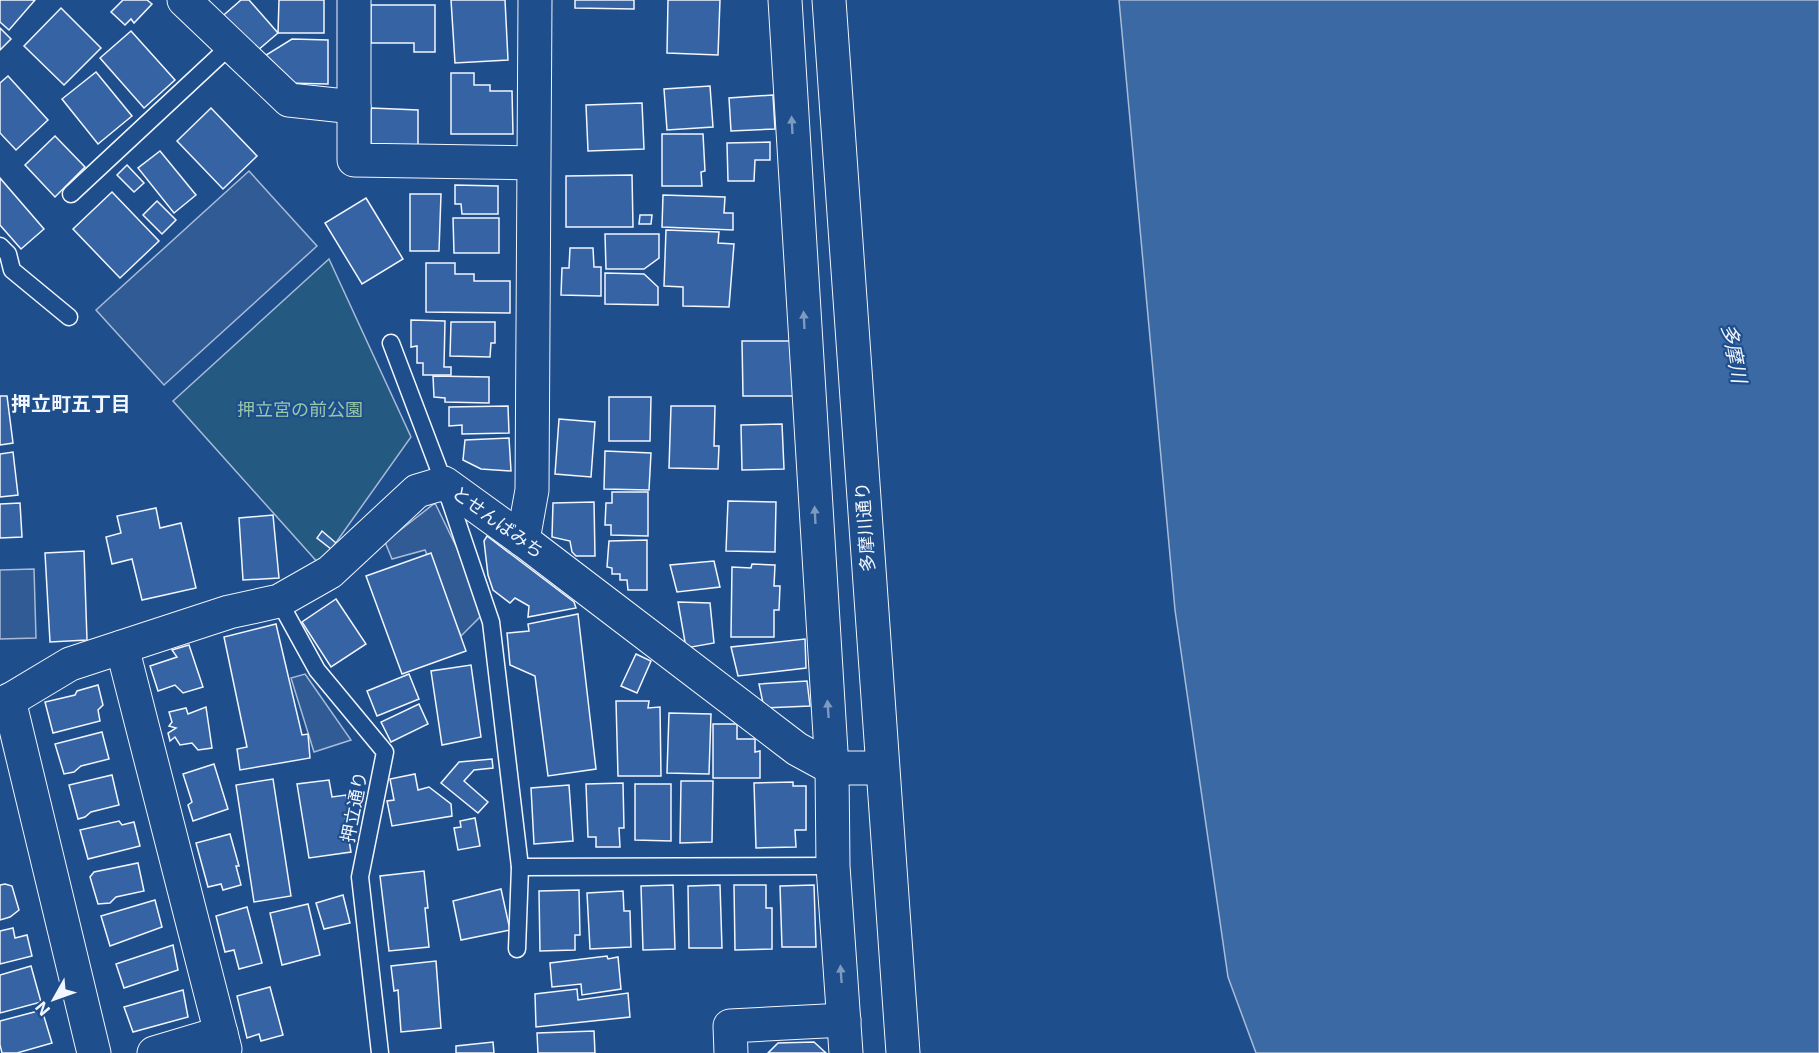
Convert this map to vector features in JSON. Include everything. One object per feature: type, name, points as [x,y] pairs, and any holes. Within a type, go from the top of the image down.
[{"type":"street","points":[[184,0],[289,100],[354,107]]},
{"type":"street","points":[[354,0],[354,160],[533,163]]},
{"type":"street","points":[[523,540],[532,490],[535,0]]},
{"type":"street","points":[[785,0],[832,768],[833,866],[846,1053]]},
{"type":"street","name":"多摩川通り","points":[[829,0],[903,1053]]},
{"type":"street","name":"とせんばみち","points":[[5,703],[70,664],[229,612],[279,601],[330,572],[417,491],[444,483],[523,540],[797,749],[832,768],[882,768]]},
{"type":"street","points":[[123,647],[223,1041],[154,1053]]},
{"type":"street","points":[[5,703],[94,1053]]},
{"type":"street","points":[[731,1053],[730,1026],[844,1020]]},
{"type":"lane","points":[[71,194],[231,45]]},
{"type":"lane","points":[[0,246],[8,254],[12,270],[69,317]]},
{"type":"lane","points":[[391,343],[444,483],[491,622],[520,867],[517,949]]},
{"type":"lane","name":"押立通り","points":[[279,601],[317,670],[384,752],[360,877],[380,1053]]},
{"type":"lane","points":[[520,867],[833,866]]},
{"type":"green space","name":"押立宮の前公園","points":[[329,259],[411,437],[320,565],[173,401]]},
{"type":"shaded area","points":[[249,171],[317,246],[164,385],[96,310]]},
{"type":"shaded area","points":[[435,503],[487,610],[461,636],[425,550],[392,559],[385,542]]},
{"type":"shaded area","points":[[34,569],[36,638],[0,639],[0,570]]},
{"type":"shaded area","points":[[305,674],[351,740],[314,752],[291,678]]},
{"type":"water","name":"多摩川","points":[[1119,0],[1819,0],[1819,1053],[1256,1053],[1228,977],[1175,610]]},
{"type":"building","points":[[0,0],[35,0],[9,30],[0,22]]},
{"type":"building","points":[[123,0],[147,0],[152,4],[134,23],[131,19],[125,25],[111,12]]},
{"type":"building","points":[[241,0],[249,0],[278,33],[250,57],[218,20]]},
{"type":"building","points":[[279,0],[324,0],[324,33],[278,33]]},
{"type":"building","points":[[451,0],[505,0],[508,60],[455,63]]},
{"type":"building","points":[[575,0],[634,0],[634,9],[575,8]]},
{"type":"building","points":[[668,0],[720,0],[718,55],[667,53]]},
{"type":"building","points":[[371,5],[435,5],[435,52],[414,52],[414,43],[371,43]]},
{"type":"building","points":[[61,8],[101,48],[64,85],[24,46]]},
{"type":"building","points":[[0,28],[11,39],[0,50]]},
{"type":"building","points":[[131,31],[175,80],[144,108],[100,58]]},
{"type":"building","points":[[292,39],[328,40],[328,84],[286,83],[258,60]]},
{"type":"building","points":[[96,72],[132,116],[98,144],[62,99]]},
{"type":"building","points":[[451,73],[474,73],[474,85],[490,85],[490,91],[512,91],[513,134],[451,134]]},
{"type":"building","points":[[8,76],[48,120],[16,150],[0,133],[0,83]]},
{"type":"building","points":[[710,86],[713,127],[667,130],[664,89]]},
{"type":"building","points":[[773,95],[775,129],[731,131],[729,98]]},
{"type":"building","points":[[642,103],[644,149],[588,151],[586,105]]},
{"type":"building","points":[[211,108],[257,156],[223,189],[177,141]]},
{"type":"building","points":[[371,108],[418,110],[418,149],[371,148]]},
{"type":"building","points":[[662,134],[703,134],[705,171],[701,172],[702,186],[662,186]]},
{"type":"building","points":[[55,136],[85,167],[55,197],[25,165]]},
{"type":"building","points":[[770,142],[770,160],[755,160],[754,181],[728,181],[727,143]]},
{"type":"building","points":[[160,151],[196,195],[174,213],[138,168]]},
{"type":"building","points":[[127,165],[144,183],[134,192],[117,175]]},
{"type":"building","points":[[632,175],[633,227],[566,227],[566,176]]},
{"type":"building","points":[[0,178],[44,229],[21,249],[0,225]]},
{"type":"building","points":[[455,185],[498,186],[498,214],[462,214],[461,204],[455,204]]},
{"type":"building","points":[[112,192],[159,241],[120,278],[73,229]]},
{"type":"building","points":[[410,194],[441,194],[439,251],[410,251]]},
{"type":"building","points":[[663,195],[725,197],[724,213],[733,213],[733,230],[662,227]]},
{"type":"building","points":[[366,198],[403,259],[362,284],[325,223]]},
{"type":"building","points":[[157,201],[176,220],[162,234],[143,215]]},
{"type":"building","points":[[640,215],[652,215],[651,224],[639,224]]},
{"type":"building","points":[[453,218],[499,218],[499,253],[454,253]]},
{"type":"building","points":[[666,230],[719,232],[718,243],[734,244],[729,307],[683,306],[683,287],[664,286]]},
{"type":"building","points":[[605,234],[659,234],[659,258],[644,269],[606,269]]},
{"type":"building","points":[[570,248],[593,248],[594,267],[601,267],[601,296],[561,295],[562,268],[569,268]]},
{"type":"building","points":[[426,263],[455,263],[455,274],[474,274],[474,281],[510,281],[510,313],[426,312]]},
{"type":"building","points":[[605,273],[644,274],[658,287],[658,305],[605,304]]},
{"type":"building","points":[[411,320],[445,321],[444,367],[451,367],[451,375],[423,375],[423,363],[417,363],[417,346],[411,347]]},
{"type":"building","points":[[451,322],[495,322],[495,343],[491,343],[490,357],[450,356]]},
{"type":"building","points":[[742,341],[793,341],[794,396],[743,396]]},
{"type":"building","points":[[433,376],[489,377],[489,403],[445,402],[445,398],[434,397]]},
{"type":"building","points":[[0,396],[7,396],[13,443],[0,445]]},
{"type":"building","points":[[609,397],[651,397],[650,441],[609,441]]},
{"type":"building","points":[[508,406],[509,433],[462,434],[462,425],[449,426],[449,407]]},
{"type":"building","points":[[671,406],[715,406],[714,446],[719,446],[718,469],[669,468]]},
{"type":"building","points":[[559,419],[595,422],[591,477],[555,474]]},
{"type":"building","points":[[782,424],[784,469],[742,470],[741,425]]},
{"type":"building","points":[[509,438],[511,471],[481,469],[463,460],[465,440]]},
{"type":"building","points":[[605,451],[651,453],[649,490],[604,489]]},
{"type":"building","points":[[13,452],[18,495],[0,497],[0,454]]},
{"type":"building","points":[[612,492],[648,492],[648,536],[611,535],[611,525],[605,525],[606,503],[612,503]]},
{"type":"building","points":[[728,501],[776,502],[775,552],[726,551]]},
{"type":"building","points":[[594,502],[595,556],[576,556],[572,552],[570,541],[552,537],[553,503]]},
{"type":"building","points":[[20,503],[22,537],[0,538],[0,504]]},
{"type":"building","points":[[156,508],[160,528],[181,523],[196,588],[142,600],[132,559],[112,564],[106,537],[121,533],[117,516]]},
{"type":"building","points":[[273,515],[279,578],[243,580],[239,518]]},
{"type":"building","points":[[322,531],[336,543],[331,549],[317,538]]},
{"type":"building","points":[[487,536],[574,602],[576,608],[528,617],[529,606],[515,598],[510,603],[493,590],[488,575],[484,541]]},
{"type":"building","points":[[647,540],[647,590],[628,590],[627,580],[620,580],[620,574],[612,574],[612,568],[607,567],[609,541]]},
{"type":"building","points":[[84,551],[87,640],[50,642],[45,553]]},
{"type":"building","points":[[431,553],[466,651],[402,674],[366,576]]},
{"type":"building","points":[[714,561],[720,587],[677,592],[670,565]]},
{"type":"building","points":[[752,564],[775,565],[774,586],[780,586],[779,610],[774,610],[774,637],[731,637],[732,567],[751,568]]},
{"type":"building","points":[[336,599],[366,644],[331,667],[302,622]]},
{"type":"building","points":[[678,602],[710,603],[714,643],[686,648]]},
{"type":"building","points":[[578,614],[596,769],[548,776],[535,676],[510,665],[507,633],[529,631],[528,624]]},
{"type":"building","points":[[276,624],[302,735],[308,734],[310,758],[240,770],[237,749],[247,747],[224,637]]},
{"type":"building","points":[[805,639],[806,668],[738,676],[731,647]]},
{"type":"building","points":[[189,645],[203,687],[183,693],[175,685],[158,691],[150,666],[177,657],[172,650]]},
{"type":"building","points":[[636,654],[651,661],[637,693],[621,686]]},
{"type":"building","points":[[471,665],[481,737],[442,745],[431,671]]},
{"type":"building","points":[[409,674],[419,699],[377,716],[367,691]]},
{"type":"building","points":[[807,681],[810,706],[764,708],[759,684]]},
{"type":"building","points":[[98,685],[103,705],[98,710],[100,721],[53,733],[45,702],[75,695],[77,691]]},
{"type":"building","points":[[616,701],[649,701],[648,708],[660,707],[661,776],[618,776]]},
{"type":"building","points":[[419,704],[428,724],[391,742],[381,722]]},
{"type":"building","points":[[206,707],[212,748],[198,750],[192,743],[180,745],[175,737],[170,741],[168,733],[176,728],[169,726],[172,722],[169,712],[186,708],[188,714]]},
{"type":"building","points":[[669,713],[711,714],[709,774],[667,773]]},
{"type":"building","points":[[713,724],[737,724],[737,739],[755,739],[755,752],[760,751],[760,778],[713,778]]},
{"type":"building","points":[[102,732],[109,759],[81,766],[74,772],[64,774],[55,744]]},
{"type":"building","points":[[492,759],[493,768],[474,770],[464,781],[488,802],[478,813],[441,783],[459,762]]},
{"type":"building","points":[[214,764],[228,809],[193,821],[188,805],[192,802],[183,774]]},
{"type":"building","points":[[415,774],[418,790],[429,787],[451,804],[452,816],[392,826],[387,801],[394,800],[390,779]]},
{"type":"building","points":[[112,775],[119,805],[91,812],[78,819],[69,785]]},
{"type":"building","points":[[273,779],[291,896],[254,902],[236,785]]},
{"type":"building","points":[[329,780],[332,797],[346,795],[349,817],[345,818],[351,852],[309,858],[297,784]]},
{"type":"building","points":[[681,781],[713,781],[712,842],[680,843]]},
{"type":"building","points":[[793,782],[793,786],[806,786],[806,830],[795,830],[796,847],[756,848],[754,783]]},
{"type":"building","points":[[623,783],[624,828],[619,828],[620,847],[596,847],[596,837],[588,837],[586,784]]},
{"type":"building","points":[[635,784],[671,784],[671,841],[635,840]]},
{"type":"building","points":[[569,785],[573,841],[534,844],[531,788]]},
{"type":"building","points":[[475,818],[480,846],[458,850],[454,828],[461,827],[460,821]]},
{"type":"building","points":[[119,821],[122,825],[134,822],[140,846],[88,859],[80,830]]},
{"type":"building","points":[[230,834],[239,866],[236,866],[241,885],[223,890],[221,884],[208,887],[196,843]]},
{"type":"building","points":[[138,863],[144,891],[116,897],[110,903],[98,904],[90,877],[94,872]]},
{"type":"building","points":[[424,871],[429,947],[389,951],[380,876]]},
{"type":"building","points":[[0,885],[12,886],[19,910],[10,917],[0,920]]},
{"type":"building","points":[[673,885],[675,949],[643,950],[641,886]]},
{"type":"building","points":[[720,885],[722,948],[689,948],[688,886]]},
{"type":"building","points":[[734,885],[766,885],[766,908],[772,908],[772,949],[735,950]]},
{"type":"building","points":[[814,885],[816,947],[782,947],[780,886]]},
{"type":"building","points":[[501,889],[510,930],[461,940],[453,901]]},
{"type":"building","points":[[579,890],[580,935],[575,935],[575,950],[540,951],[539,891]]},
{"type":"building","points":[[623,891],[624,911],[630,911],[631,947],[590,949],[587,893]]},
{"type":"building","points":[[343,895],[350,923],[324,929],[316,903]]},
{"type":"building","points":[[155,900],[162,927],[110,946],[101,916]]},
{"type":"building","points":[[308,904],[320,955],[282,965],[270,913]]},
{"type":"building","points":[[247,907],[262,963],[239,969],[234,950],[225,952],[216,916]]},
{"type":"building","points":[[13,928],[15,938],[27,935],[32,956],[0,964],[0,931]]},
{"type":"building","points":[[173,945],[178,970],[124,988],[116,964]]},
{"type":"building","points":[[607,956],[608,959],[618,957],[621,989],[582,995],[581,984],[552,987],[550,963]]},
{"type":"building","points":[[436,961],[441,1028],[401,1032],[398,990],[394,991],[391,966]]},
{"type":"building","points":[[31,966],[41,1002],[0,1013],[0,975]]},
{"type":"building","points":[[270,987],[283,1035],[261,1041],[259,1034],[247,1038],[237,996]]},
{"type":"building","points":[[577,989],[578,1000],[628,993],[630,1017],[536,1027],[535,994]]},
{"type":"building","points":[[183,990],[188,1017],[133,1032],[124,1007]]},
{"type":"building","points":[[42,1010],[52,1043],[17,1053],[2,1053],[0,1021]]},
{"type":"building","points":[[594,1031],[595,1053],[538,1053],[537,1033]]},
{"type":"building","points":[[493,1042],[494,1053],[456,1053],[456,1046]]},
{"type":"building","points":[[814,1042],[826,1053],[768,1053],[778,1043]]},
{"type":"district","name":"押立町五丁目","points":[[71,404]]}]
